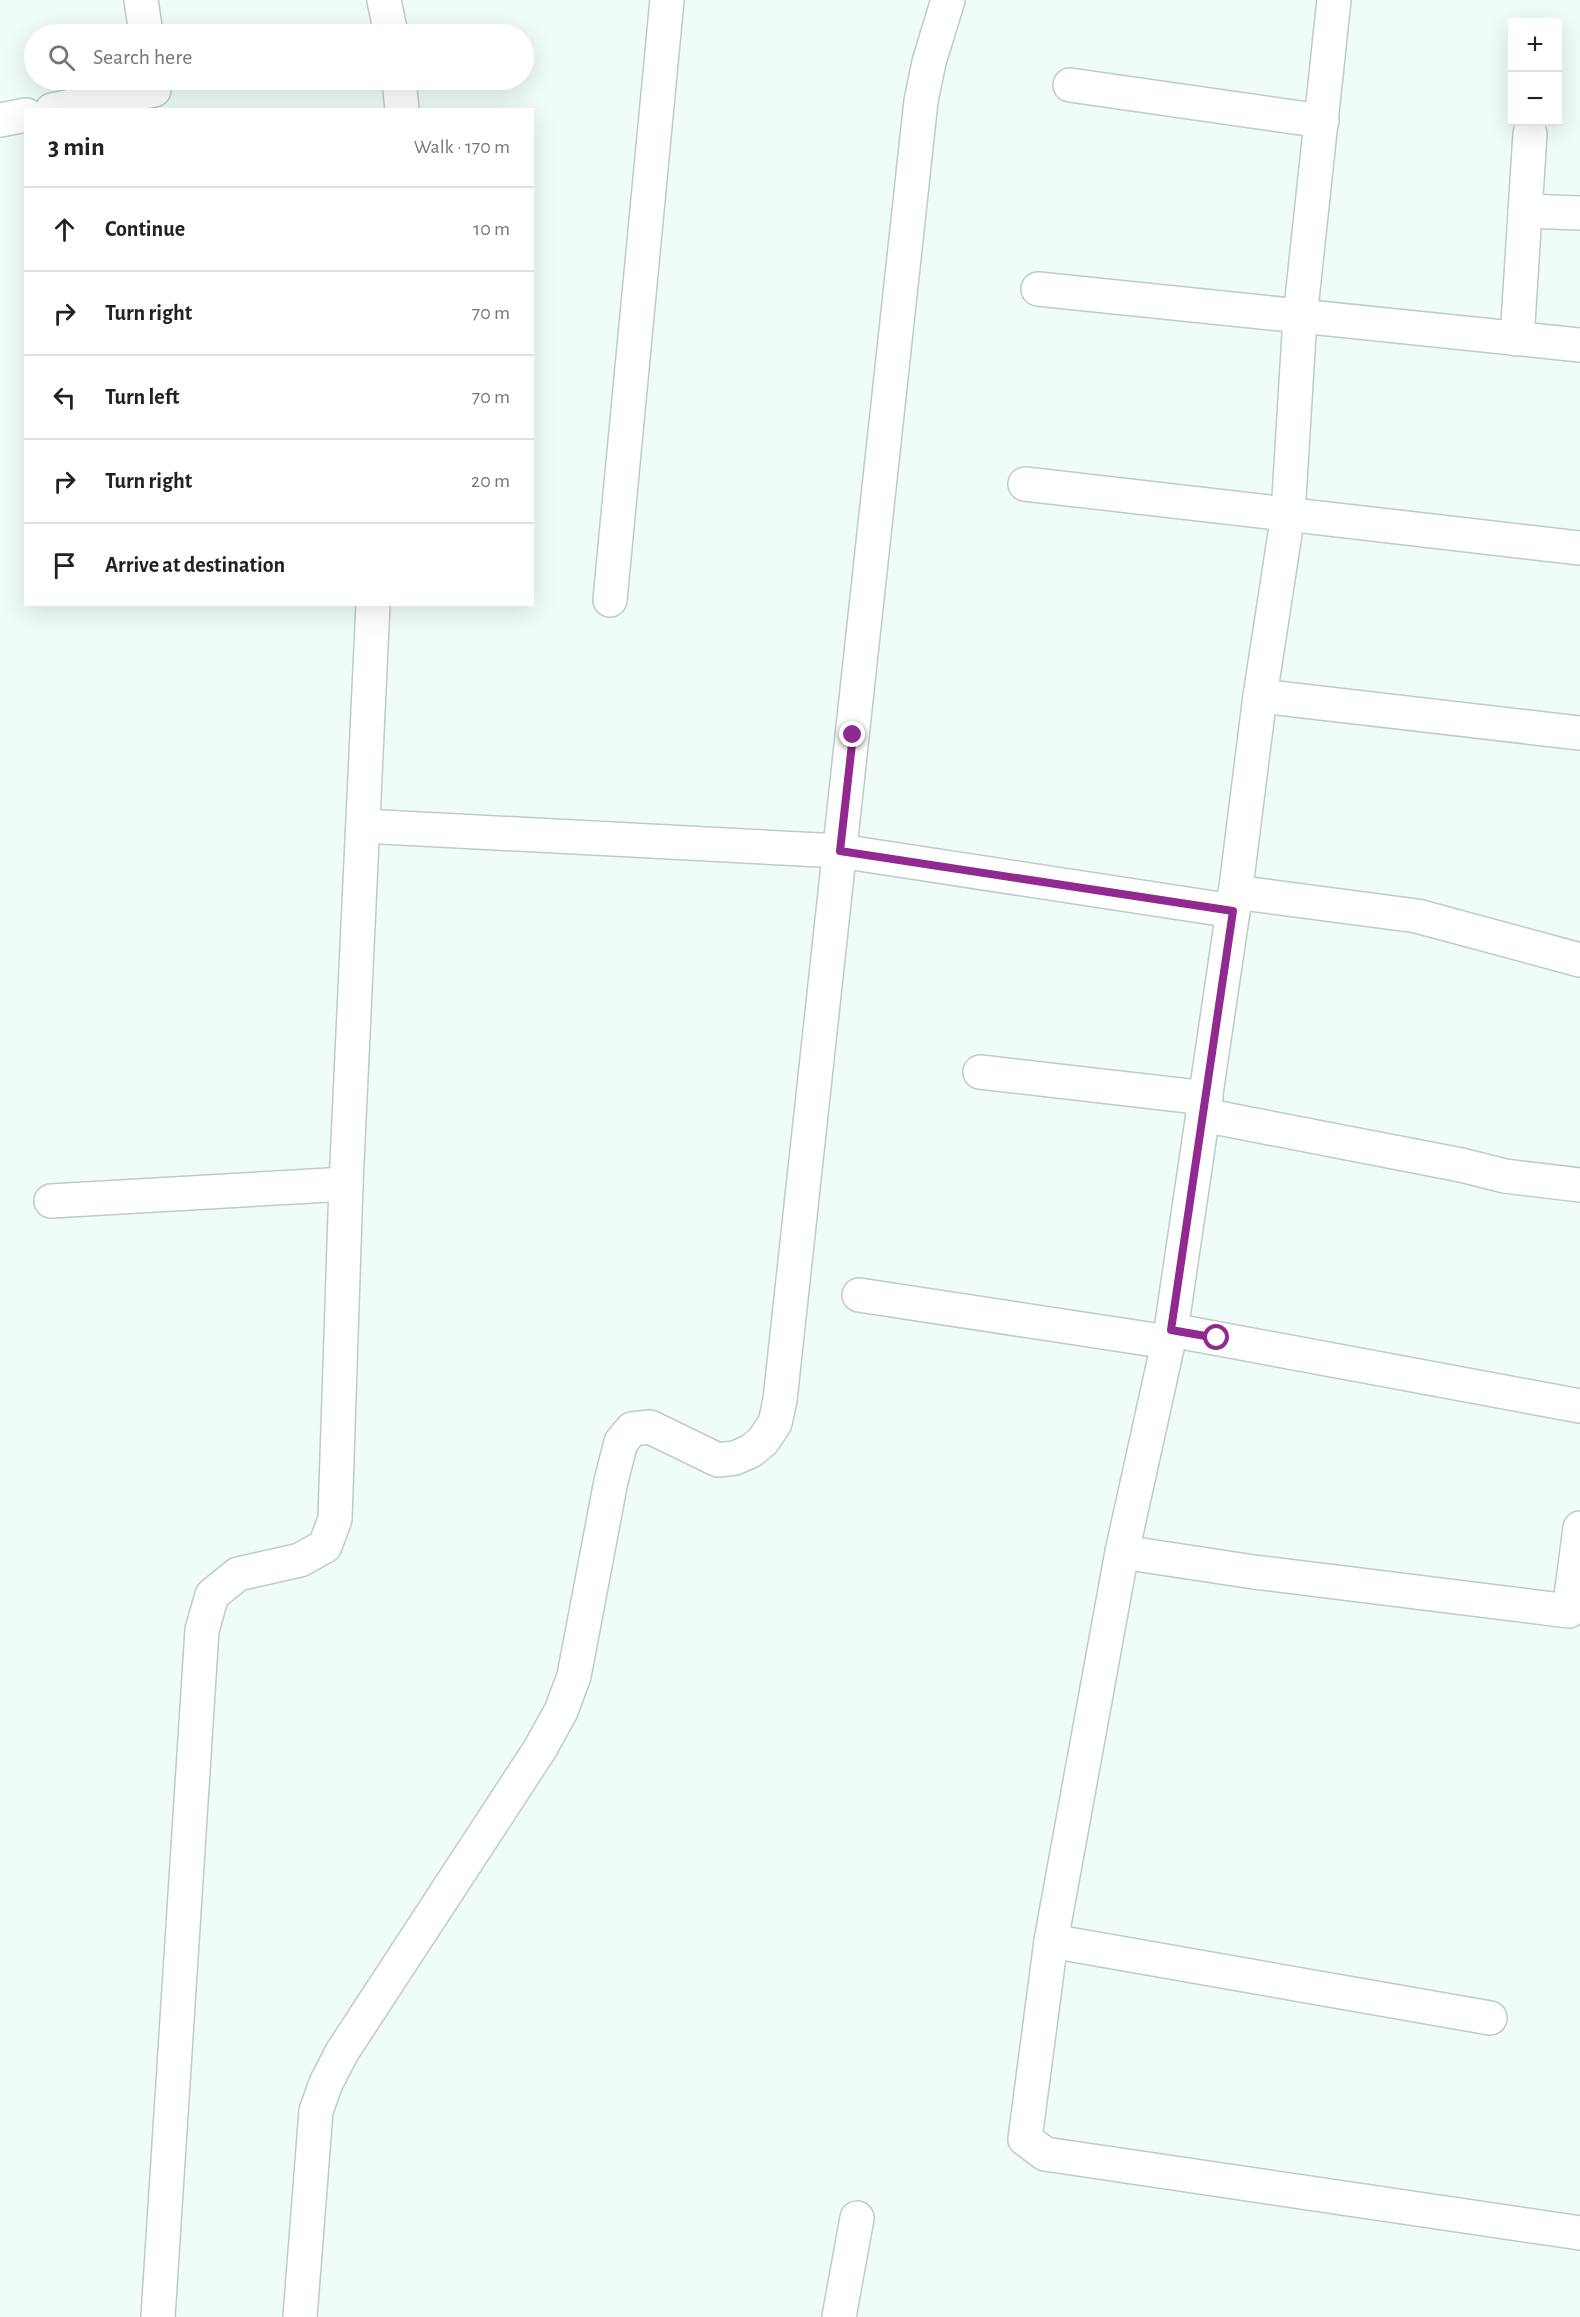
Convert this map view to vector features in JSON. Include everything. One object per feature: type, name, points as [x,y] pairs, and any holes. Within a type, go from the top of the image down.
[{"type":"street","points":[[141,0],[145,24]]},
{"type":"street","points":[[384,0],[388,24]]},
{"type":"street","points":[[610,600],[667,0]]},
{"type":"street","points":[[300,2317],[316,2111],[342,2052],[540,1749],[561,1711],[574,1676],[611,1480],[621,1442],[632,1429],[650,1426],[718,1460],[735,1458],[751,1451],[763,1441],[775,1423],[780,1400],[921,101],[929,62],[948,0]]},
{"type":"street","points":[[1334,0],[1300,318],[1288,514],[1260,696],[1234,901],[1170,1336],[1122,1552],[1051,1941],[1024,2139],[1045,2154],[1580,2233]]},
{"type":"street","points":[[1070,84],[1322,121]]},
{"type":"street","points":[[400,90],[402,108]]},
{"type":"street","points":[[64,108],[155,93]]},
{"type":"street","points":[[0,120],[24,115]]},
{"type":"street","points":[[1517,339],[1530,134]]},
{"type":"street","points":[[1525,211],[1580,213]]},
{"type":"street","points":[[1038,289],[1300,318],[1580,345]]},
{"type":"street","points":[[1026,484],[1580,548]]},
{"type":"street","points":[[158,2317],[202,1630],[212,1595],[238,1574],[300,1560],[325,1546],[335,1519],[346,1184],[373,606]]},
{"type":"street","points":[[1260,696],[1580,733]]},
{"type":"street","points":[[363,826],[840,851],[1234,901],[1417,916],[1580,960]]},
{"type":"street","points":[[980,1072],[1204,1106],[1504,1176],[1580,1185]]},
{"type":"street","points":[[51,1201],[346,1184]]},
{"type":"street","points":[[859,1294],[1170,1336],[1580,1406]]},
{"type":"street","points":[[1122,1552],[1254,1572],[1569,1611],[1580,1528]]},
{"type":"street","points":[[1051,1941],[1490,2018]]},
{"type":"street","points":[[839,2317],[857,2218]]},
{"type":"route","points":[[853,735],[840,851],[1233,911],[1171,1330],[1217,1338]]}]
